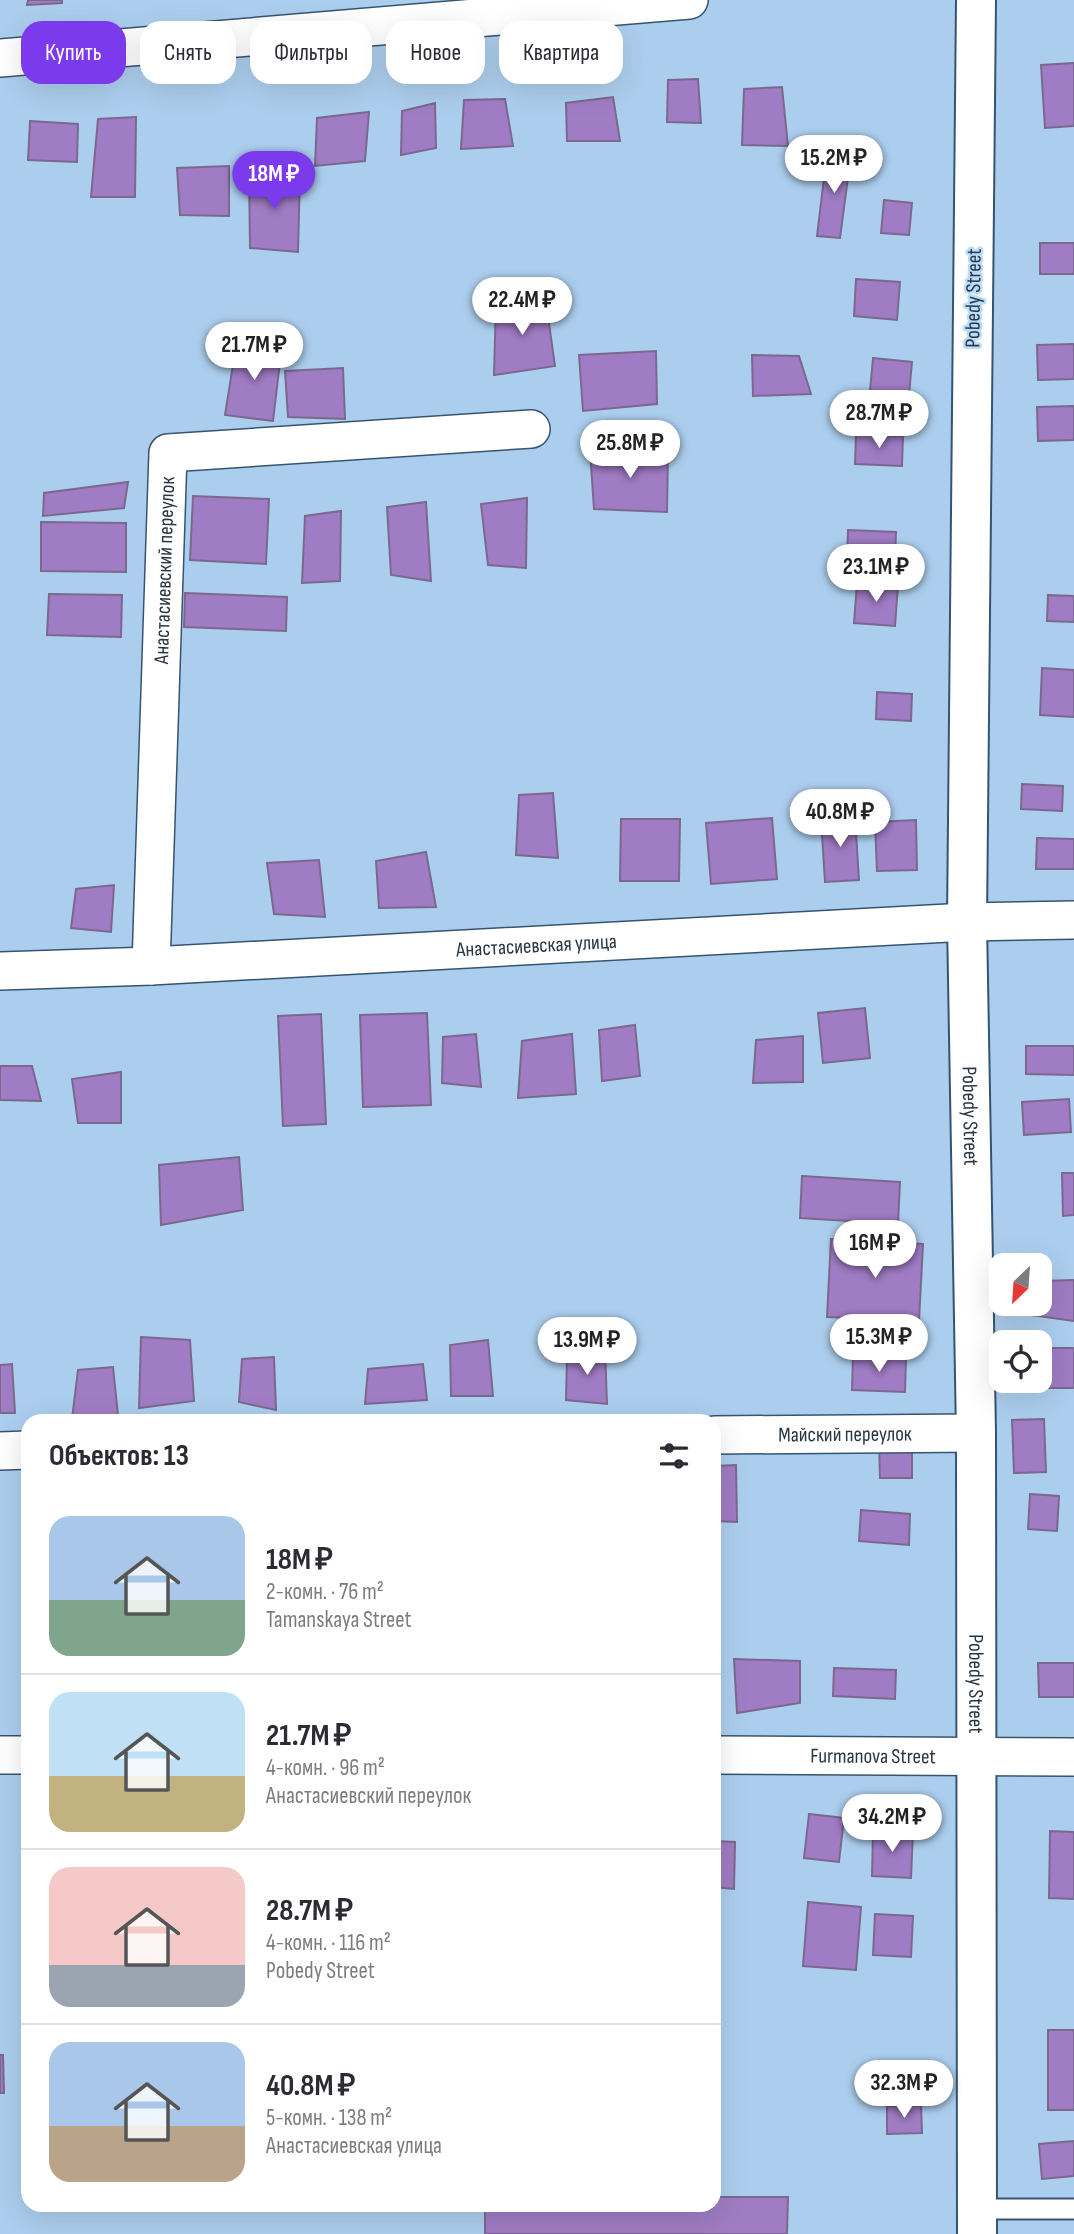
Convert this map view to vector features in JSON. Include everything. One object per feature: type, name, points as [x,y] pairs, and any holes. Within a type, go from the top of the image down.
[{"type":"street","points":[[0,58],[689,0]]},
{"type":"street","name":"Pobedy Street","points":[[976,0],[967,922],[976,1433],[977,2222]]},
{"type":"street","name":"Анастасиевский переулок","points":[[150,966],[168,453],[531,429]]},
{"type":"street","name":"Анастасиевская улица","points":[[0,971],[150,966],[967,922],[1074,920]]},
{"type":"street","name":"Майский переулок","points":[[721,1435],[976,1433]]},
{"type":"street","points":[[0,1451],[21,1450]]},
{"type":"street","points":[[0,1755],[21,1755]]},
{"type":"street","name":"Furmanova Street","points":[[721,1755],[1074,1757]]},
{"type":"lane","points":[[977,2222],[1074,2209]]},
{"type":"building","points":[[28,0],[62,0],[62,3],[27,5]]},
{"type":"building","points":[[1074,63],[1074,126],[1045,128],[1041,65]]},
{"type":"building","points":[[698,79],[701,123],[667,122],[668,80]]},
{"type":"building","points":[[782,87],[788,146],[742,145],[744,89]]},
{"type":"building","points":[[613,97],[620,141],[567,141],[566,103]]},
{"type":"building","points":[[505,99],[513,146],[461,149],[464,100]]},
{"type":"building","points":[[435,103],[436,148],[401,155],[402,111]]},
{"type":"building","points":[[369,112],[365,161],[315,166],[317,118]]},
{"type":"building","points":[[136,117],[135,197],[91,197],[98,119]]},
{"type":"building","points":[[30,121],[78,124],[77,162],[28,160]]},
{"type":"building","points":[[827,153],[851,155],[840,238],[817,236]]},
{"type":"building","points":[[229,166],[229,216],[180,215],[177,168]]},
{"type":"building","points":[[249,171],[300,174],[298,252],[250,248]]},
{"type":"building","points":[[884,200],[912,203],[909,235],[881,233]]},
{"type":"building","points":[[1040,243],[1074,243],[1074,274],[1040,274]]},
{"type":"building","points":[[856,279],[900,282],[897,320],[854,316]]},
{"type":"building","points":[[496,302],[546,302],[555,366],[494,375]]},
{"type":"building","points":[[1074,344],[1074,379],[1038,380],[1037,345]]},
{"type":"building","points":[[282,345],[273,421],[225,415],[236,346]]},
{"type":"building","points":[[656,351],[657,404],[583,411],[579,355]]},
{"type":"building","points":[[752,355],[799,356],[811,394],[753,396]]},
{"type":"building","points":[[873,358],[912,362],[909,395],[870,391]]},
{"type":"building","points":[[343,368],[345,419],[288,417],[285,371]]},
{"type":"building","points":[[1074,406],[1074,440],[1038,441],[1037,407]]},
{"type":"building","points":[[856,434],[903,436],[902,466],[855,464]]},
{"type":"building","points":[[590,450],[668,451],[667,512],[594,509]]},
{"type":"building","points":[[128,482],[124,508],[43,516],[44,493]]},
{"type":"building","points":[[193,496],[269,499],[266,564],[190,560]]},
{"type":"building","points":[[527,498],[526,568],[488,565],[481,504]]},
{"type":"building","points":[[426,502],[431,581],[391,575],[387,507]]},
{"type":"building","points":[[341,511],[340,581],[302,583],[305,516]]},
{"type":"building","points":[[41,522],[126,523],[126,572],[41,571]]},
{"type":"building","points":[[848,530],[896,532],[895,560],[847,559]]},
{"type":"building","points":[[857,583],[898,585],[895,626],[854,623]]},
{"type":"building","points":[[185,593],[287,597],[286,631],[184,627]]},
{"type":"building","points":[[49,594],[122,595],[121,637],[47,635]]},
{"type":"building","points":[[1048,595],[1074,596],[1074,622],[1047,621]]},
{"type":"building","points":[[1042,668],[1074,670],[1074,717],[1040,715]]},
{"type":"building","points":[[877,692],[912,694],[911,721],[876,719]]},
{"type":"building","points":[[1022,784],[1063,786],[1062,811],[1021,809]]},
{"type":"building","points":[[553,793],[558,858],[516,855],[519,795]]},
{"type":"building","points":[[855,817],[859,880],[825,882],[821,819]]},
{"type":"building","points":[[772,818],[777,879],[711,884],[706,823]]},
{"type":"building","points":[[621,819],[680,819],[679,881],[620,881]]},
{"type":"building","points":[[916,820],[917,870],[877,871],[875,822]]},
{"type":"building","points":[[1037,838],[1074,839],[1074,869],[1036,869]]},
{"type":"building","points":[[426,852],[436,907],[379,908],[376,861]]},
{"type":"building","points":[[319,860],[325,917],[274,914],[267,863]]},
{"type":"building","points":[[114,885],[111,932],[71,928],[76,889]]},
{"type":"building","points":[[865,1008],[870,1058],[823,1063],[818,1013]]},
{"type":"building","points":[[427,1013],[431,1105],[363,1107],[360,1015]]},
{"type":"building","points":[[321,1014],[326,1124],[283,1126],[278,1016]]},
{"type":"building","points":[[635,1025],[640,1076],[602,1081],[599,1030]]},
{"type":"building","points":[[476,1034],[481,1087],[442,1083],[443,1037]]},
{"type":"building","points":[[572,1034],[576,1094],[518,1098],[522,1041]]},
{"type":"building","points":[[803,1036],[803,1082],[753,1083],[756,1040]]},
{"type":"building","points":[[1026,1046],[1074,1046],[1074,1075],[1026,1074]]},
{"type":"building","points":[[0,1066],[32,1066],[41,1101],[0,1100]]},
{"type":"building","points":[[121,1072],[121,1123],[78,1123],[72,1079]]},
{"type":"building","points":[[1069,1099],[1071,1132],[1024,1135],[1022,1102]]},
{"type":"building","points":[[239,1157],[243,1210],[161,1225],[159,1165]]},
{"type":"building","points":[[1062,1173],[1074,1173],[1074,1215],[1063,1216]]},
{"type":"building","points":[[802,1176],[900,1182],[898,1224],[800,1218]]},
{"type":"building","points":[[831,1239],[923,1244],[919,1321],[827,1317]]},
{"type":"building","points":[[1074,1280],[1074,1321],[1037,1316],[1052,1316],[1052,1281]]},
{"type":"building","points":[[141,1337],[190,1340],[194,1401],[139,1408]]},
{"type":"building","points":[[488,1340],[493,1396],[451,1396],[450,1345]]},
{"type":"building","points":[[605,1348],[607,1404],[566,1400],[567,1356]]},
{"type":"building","points":[[1052,1348],[1074,1348],[1074,1388],[1052,1388]]},
{"type":"building","points":[[853,1355],[906,1358],[905,1392],[852,1390]]},
{"type":"building","points":[[274,1357],[276,1410],[239,1402],[242,1359]]},
{"type":"building","points":[[12,1364],[15,1413],[0,1413],[0,1365]]},
{"type":"building","points":[[423,1364],[427,1400],[365,1404],[368,1369]]},
{"type":"building","points":[[113,1367],[118,1414],[73,1414],[78,1370]]},
{"type":"building","points":[[1044,1419],[1046,1472],[1014,1473],[1012,1420]]},
{"type":"building","points":[[912,1442],[912,1478],[880,1478],[879,1443]]},
{"type":"building","points":[[736,1465],[737,1522],[721,1521],[721,1466]]},
{"type":"building","points":[[1030,1494],[1059,1496],[1057,1531],[1028,1529]]},
{"type":"building","points":[[861,1510],[910,1514],[909,1545],[859,1541]]},
{"type":"building","points":[[734,1659],[800,1661],[800,1703],[737,1713]]},
{"type":"building","points":[[1038,1663],[1074,1663],[1074,1697],[1039,1697]]},
{"type":"building","points":[[834,1668],[896,1670],[895,1699],[833,1696]]},
{"type":"building","points":[[809,1814],[844,1818],[839,1862],[804,1858]]},
{"type":"building","points":[[873,1831],[913,1832],[911,1878],[872,1876]]},
{"type":"building","points":[[1050,1831],[1074,1832],[1074,1899],[1049,1898]]},
{"type":"building","points":[[721,1841],[735,1842],[734,1889],[721,1888]]},
{"type":"building","points":[[808,1902],[861,1907],[856,1970],[803,1966]]},
{"type":"building","points":[[875,1914],[913,1916],[911,1957],[873,1955]]},
{"type":"building","points":[[1048,2030],[1074,2030],[1074,2110],[1048,2110]]},
{"type":"building","points":[[0,2055],[3,2055],[4,2093],[0,2093]]},
{"type":"building","points":[[921,2105],[922,2133],[887,2134],[887,2106]]},
{"type":"building","points":[[1074,2141],[1074,2176],[1042,2179],[1039,2144]]},
{"type":"building","points":[[721,2197],[788,2197],[787,2234],[485,2234],[485,2212],[721,2212]]}]
